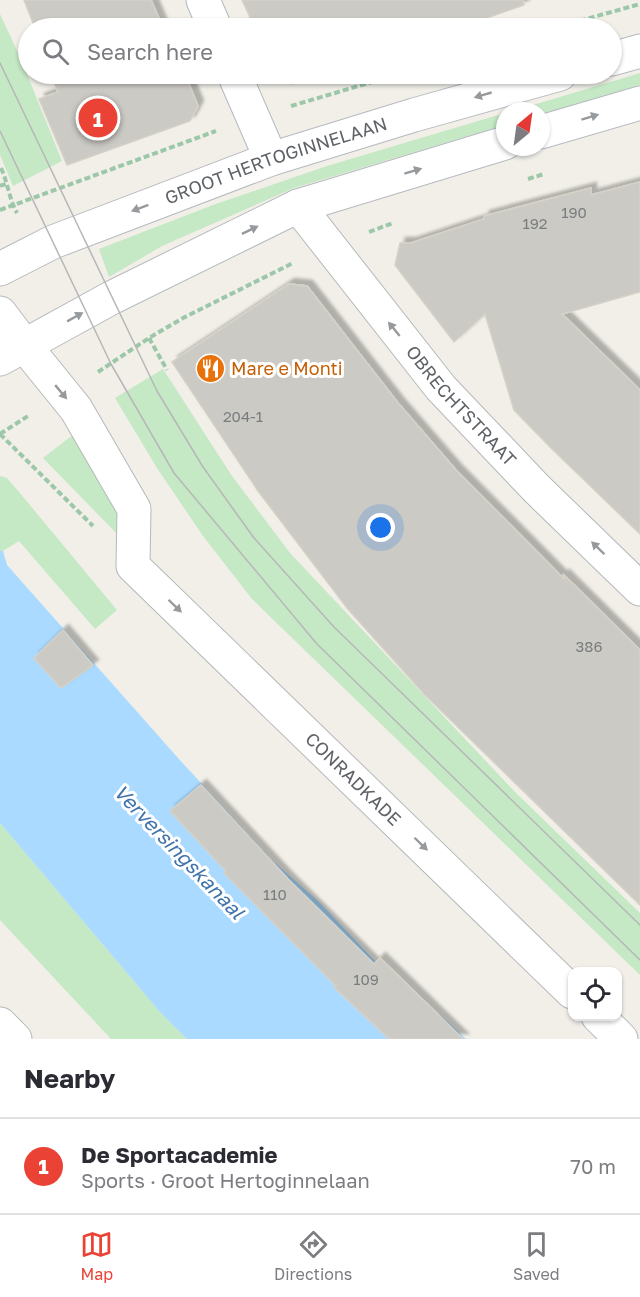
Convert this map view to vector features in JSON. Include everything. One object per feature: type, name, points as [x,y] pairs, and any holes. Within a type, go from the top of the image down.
[{"type":"street","points":[[203,0],[211,18]]},
{"type":"street","points":[[622,56],[640,51]]},
{"type":"street","points":[[238,84],[271,159]]},
{"type":"street","name":"GROOT HERTOGINNELAAN","points":[[0,269],[53,242],[271,159],[524,84]]},
{"type":"street","points":[[550,129],[640,103]]},
{"type":"street","points":[[12,353],[111,297],[298,206],[496,146]]},
{"type":"street","name":"OBRECHTSTRAAT","points":[[298,206],[441,388],[537,489],[640,589]]},
{"type":"street","points":[[0,313],[12,353],[63,393],[76,409],[135,509],[133,566]]},
{"type":"street","name":"CONRADKADE","points":[[133,566],[568,987]]},
{"type":"street","points":[[602,1021],[621,1039]]},
{"type":"street","points":[[0,1024],[15,1039]]},
{"type":"path","points":[[590,18],[640,4]]},
{"type":"path","points":[[0,210],[253,117],[365,84]]},
{"type":"path","points":[[0,186],[8,183]]},
{"type":"path","points":[[133,566],[0,434],[149,338],[275,271],[329,248]]},
{"type":"path","points":[[149,338],[167,370]]},
{"type":"green space","points":[[0,14],[18,53],[18,84],[31,84],[62,161],[13,186],[0,155]]},
{"type":"green space","points":[[640,73],[640,85],[550,112],[550,102],[543,102],[603,84],[622,84],[622,78]]},
{"type":"green space","points":[[496,116],[496,128],[294,188],[162,246],[109,277],[99,249],[213,205],[327,166]]},
{"type":"green space","points":[[163,369],[232,476],[290,553],[515,792],[640,913],[640,975],[252,599],[203,536],[157,468],[115,398]]},
{"type":"green space","points":[[74,434],[117,505],[122,539],[43,458]]},
{"type":"green space","points":[[0,476],[7,478],[117,610],[95,629],[19,541],[0,551]]},
{"type":"green space","points":[[0,823],[160,1012],[187,1039],[111,1039],[0,920]]},
{"type":"water","name":"Verversingskanaal","points":[[0,551],[3,551],[7,565],[272,860],[319,902],[374,960],[466,1039],[187,1039],[160,1012],[0,823]]},
{"type":"building","points":[[24,0],[151,0],[159,18],[31,18]]},
{"type":"building","points":[[242,0],[523,0],[524,5],[487,18],[250,18]]},
{"type":"building","points":[[55,84],[189,84],[198,106],[190,121],[67,165],[39,99],[58,92]]},
{"type":"building","points":[[640,182],[640,292],[562,314],[640,390],[640,534],[514,410],[485,314],[454,342],[395,265],[400,243],[411,243],[484,219],[484,216],[591,188],[591,195]]},
{"type":"building","points":[[289,284],[307,286],[398,403],[456,470],[565,580],[563,574],[640,650],[640,905],[424,694],[347,608],[258,491],[172,362]]},
{"type":"building","points":[[63,630],[93,665],[61,688],[34,658]]},
{"type":"building","points":[[201,785],[288,879],[374,964],[380,958],[463,1039],[389,1039],[334,987],[335,985],[224,873],[226,871],[170,811]]},
{"type":"tram line","points":[[0,63],[157,391],[203,467],[254,538],[334,627],[640,925]]},
{"type":"tram line","points":[[0,131],[111,364],[174,473],[317,644],[640,960]]},
{"type":"place","name":"De Sportacademie","points":[[98,118]]},
{"type":"place","name":"Mare e Monti","points":[[210,369]]}]
